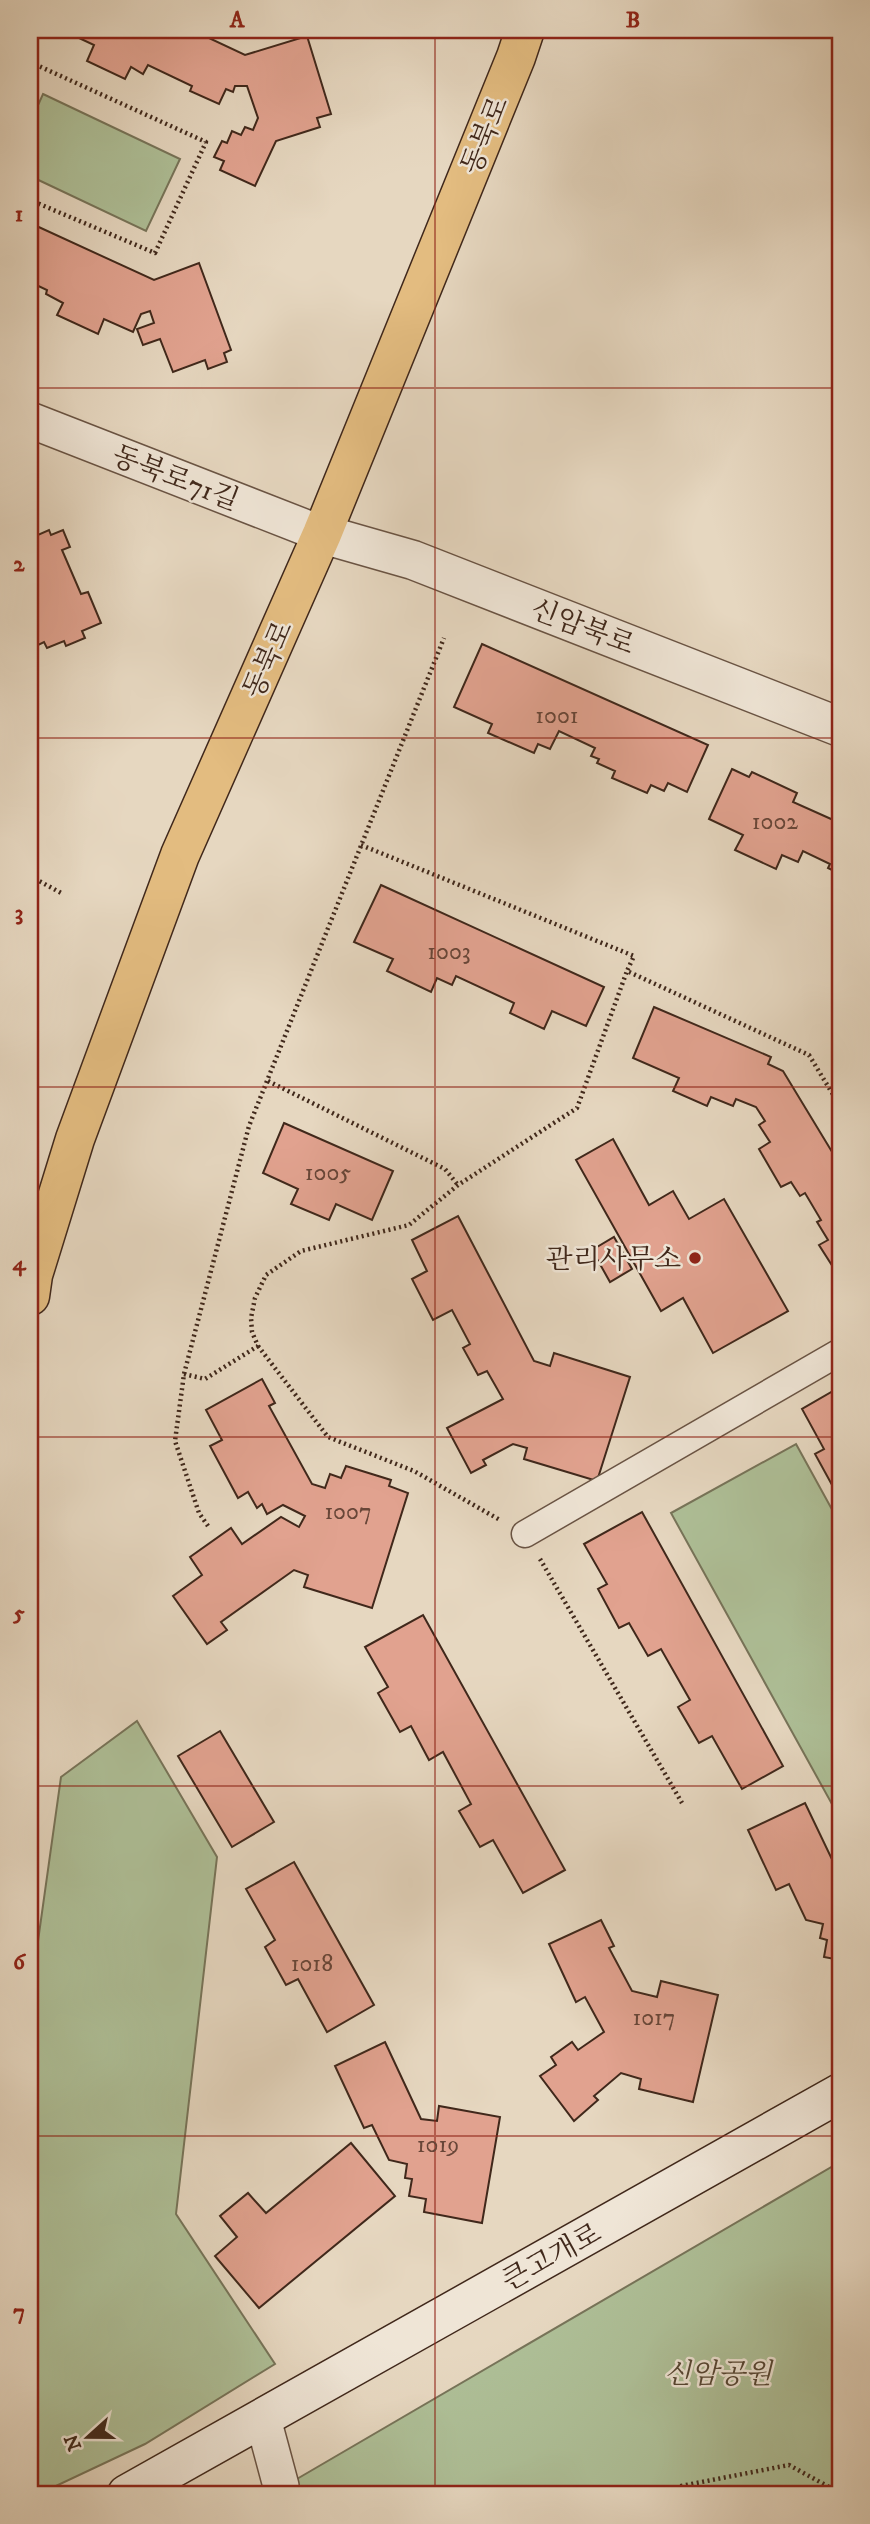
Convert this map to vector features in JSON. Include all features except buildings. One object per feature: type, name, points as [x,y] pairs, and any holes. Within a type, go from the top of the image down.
[{"type":"main road","name":"동북로","points":[[30,1296],[33,1275],[75,1139],[180,855],[322,534],[516,58],[525,30]]},
{"type":"main road","name":"신암북로","points":[[322,534],[413,560],[840,727]]},
{"type":"main road","name":"큰고개로","points":[[127,2494],[840,2093]]},
{"type":"street","name":"동북로71길","points":[[30,420],[322,534]]},
{"type":"street","points":[[525,1534],[840,1352]]},
{"type":"street","points":[[263,2419],[281,2486],[280,2494]]},
{"type":"path","points":[[30,51],[37,30]]},
{"type":"path","points":[[30,62],[206,142],[155,253],[30,200]]},
{"type":"path","points":[[208,1526],[199,1513],[175,1441],[184,1374],[249,1126],[444,638]]},
{"type":"path","points":[[361,845],[634,956],[577,1108],[458,1185],[409,1225],[302,1251],[267,1275],[255,1298],[251,1318],[252,1332],[258,1346],[328,1437],[414,1471],[525,1534],[682,1803]]},
{"type":"path","points":[[30,876],[63,894]]},
{"type":"path","points":[[627,971],[809,1055],[840,1106]]},
{"type":"path","points":[[268,1081],[445,1169],[458,1185]]},
{"type":"path","points":[[184,1374],[205,1379],[258,1346]]},
{"type":"path","points":[[660,2494],[681,2486],[789,2465],[840,2493]]},
{"type":"green space","points":[[43,94],[180,159],[146,231],[30,176],[30,123]]},
{"type":"green space","points":[[796,1444],[840,1524],[838,1815],[671,1513]]},
{"type":"green space","points":[[137,1721],[217,1857],[176,2214],[275,2364],[145,2444],[39,2494],[30,2494],[30,1998],[61,1777]]},
{"type":"green space","name":"신암공원","points":[[840,2162],[840,2494],[289,2494],[290,2483]]},
{"type":"place","name":"관리사무소","points":[[695,1258]]}]
